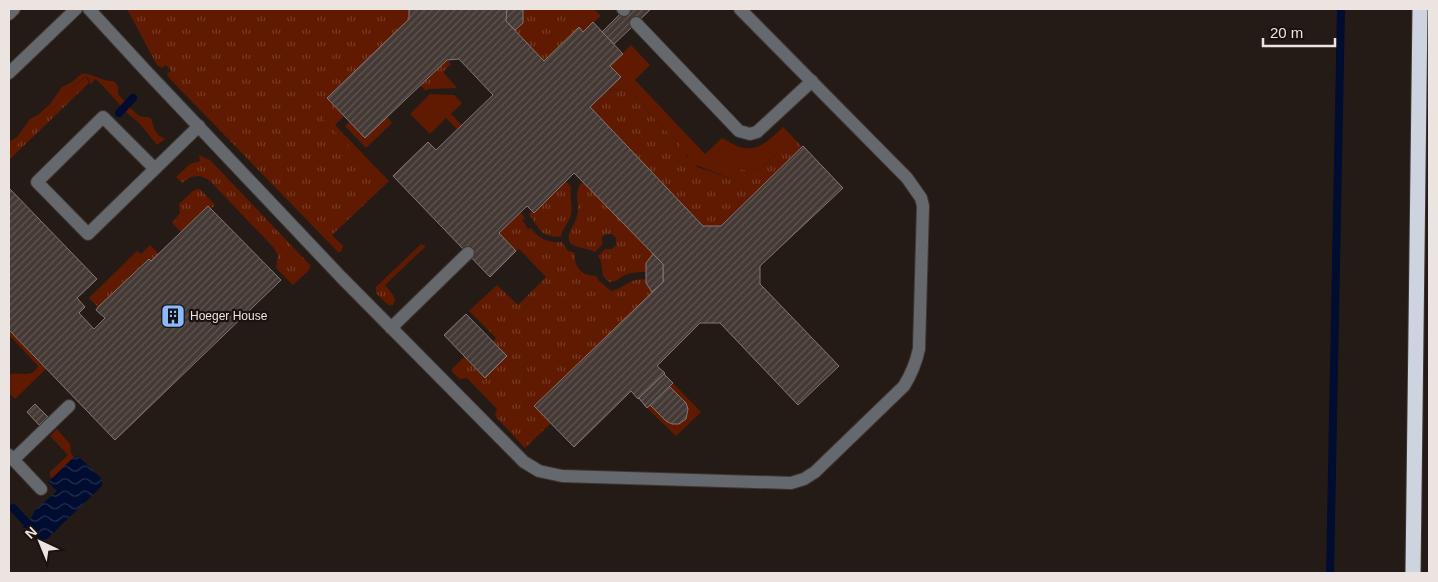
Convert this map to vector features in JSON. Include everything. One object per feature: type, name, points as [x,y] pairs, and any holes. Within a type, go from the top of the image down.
[{"type":"highway","points":[[1414,573],[1420,9]]},
{"type":"street","points":[[9,14],[14,9]]},
{"type":"street","points":[[9,73],[76,9]]},
{"type":"street","points":[[89,9],[391,328],[518,457],[539,471],[548,474],[791,482],[804,480],[814,472],[904,386],[916,363],[919,349],[924,216],[921,198],[907,178],[740,9]]},
{"type":"street","points":[[636,23],[739,131],[745,134],[757,132],[812,81]]},
{"type":"street","points":[[155,169],[104,117],[37,182],[88,234],[155,169],[199,126]]},
{"type":"street","points":[[391,328],[468,254]]},
{"type":"street","points":[[41,489],[11,458],[69,406]]},
{"type":"green space","points":[[127,9],[409,9],[409,19],[324,119],[386,184],[332,235],[343,246],[341,252],[338,252],[170,79],[167,74],[171,71],[166,65],[162,68],[157,65]]},
{"type":"green space","points":[[523,9],[566,9],[571,19],[579,27],[544,61],[515,30],[522,19]]},
{"type":"green space","points":[[566,9],[594,9],[601,16],[583,32],[571,19]]},
{"type":"green space","points":[[631,45],[650,65],[635,80],[705,154],[722,138],[737,146],[751,148],[757,147],[773,137],[783,127],[790,134],[780,144],[776,154],[761,168],[754,171],[742,169],[729,178],[693,164],[676,139],[663,128],[632,92],[609,89],[621,77],[610,66]]},
{"type":"green space","points":[[447,60],[451,64],[443,72],[457,88],[428,89],[426,91],[420,85]]},
{"type":"green space","points":[[81,74],[89,74],[114,81],[118,86],[118,94],[126,103],[122,107],[100,83],[95,79],[91,85],[88,78],[85,77],[66,91],[61,100],[34,123],[25,137],[9,150],[9,142],[17,137],[30,119],[38,115],[50,104],[62,87],[72,82]]},
{"type":"green space","points":[[86,77],[89,83],[9,160],[9,150],[18,143],[34,123],[61,100],[66,91]]},
{"type":"green space","points":[[609,89],[632,92],[663,128],[676,139],[686,155],[697,167],[729,178],[741,169],[754,171],[761,168],[776,154],[779,144],[790,134],[802,147],[721,226],[703,226],[590,107]]},
{"type":"green space","points":[[430,94],[454,95],[462,103],[451,114],[462,125],[457,129],[446,118],[430,134],[410,114]]},
{"type":"green space","points":[[128,106],[139,116],[151,118],[157,133],[165,139],[157,145],[140,124],[124,110]]},
{"type":"green space","points":[[336,107],[344,116],[335,125],[389,181],[386,184],[323,119]]},
{"type":"green space","points":[[387,117],[392,123],[366,148],[345,126],[350,121]]},
{"type":"green space","points":[[199,155],[210,160],[311,266],[293,285],[276,268],[278,256],[274,248],[210,181],[196,176],[182,183],[176,177],[190,164],[200,161]]},
{"type":"green space","points":[[566,181],[571,187],[572,208],[569,221],[561,237],[544,234],[529,214],[532,211],[534,212]]},
{"type":"green space","points":[[584,182],[654,255],[647,264],[646,272],[628,274],[612,282],[609,282],[603,276],[601,261],[598,256],[605,249],[612,249],[616,245],[616,238],[612,234],[606,234],[602,237],[602,245],[595,252],[570,243],[569,232],[578,212],[578,188]]},
{"type":"green space","points":[[200,189],[215,205],[211,209],[208,206],[181,232],[172,223],[180,213],[179,204],[194,190]]},
{"type":"green space","points":[[520,212],[525,218],[522,220],[528,229],[531,228],[544,239],[552,242],[562,242],[568,251],[575,253],[575,262],[580,270],[591,276],[596,276],[611,291],[641,279],[647,280],[653,292],[551,423],[525,448],[497,418],[495,414],[497,409],[467,378],[460,379],[452,372],[452,369],[464,357],[485,378],[507,356],[493,342],[496,338],[469,311],[497,285],[518,305],[546,277],[519,249],[516,251],[499,233]]},
{"type":"green space","points":[[421,244],[426,246],[385,285],[395,300],[393,305],[388,305],[376,293],[376,287]]},
{"type":"green space","points":[[150,245],[159,254],[151,261],[148,259],[98,307],[89,298],[137,251],[141,254]]},
{"type":"green space","points":[[9,330],[46,369],[15,399],[9,393],[9,375],[29,374],[38,366],[9,335]]},
{"type":"green space","points":[[673,383],[701,412],[676,436],[647,408],[650,405],[661,416],[673,423],[683,422],[687,417],[687,407],[669,386]]},
{"type":"green space","points":[[57,429],[70,444],[71,453],[74,457],[52,479],[50,472],[68,455],[50,436]]},
{"type":"water","points":[[78,456],[102,479],[102,486],[47,539],[38,540],[27,537],[23,527],[29,522],[35,510],[57,491],[48,482],[73,458]]},
{"type":"building","points":[[409,9],[507,9],[506,21],[544,61],[579,27],[583,32],[593,22],[623,54],[610,66],[621,77],[590,107],[703,226],[721,226],[803,146],[843,188],[760,266],[760,284],[839,366],[798,405],[720,323],[700,323],[657,366],[665,373],[638,399],[631,391],[574,447],[534,406],[663,282],[663,264],[574,173],[534,213],[527,206],[499,233],[516,251],[490,277],[393,176],[428,142],[436,150],[493,95],[459,59],[447,60],[365,138],[327,98],[409,19]]},
{"type":"building","points":[[507,9],[523,9],[523,23],[515,30],[506,21]]},
{"type":"building","points":[[625,9],[651,9],[614,44],[602,32]]},
{"type":"building","name":"Hoeger House","points":[[9,188],[97,279],[77,298],[85,307],[79,313],[94,329],[105,318],[96,310],[98,307],[149,259],[151,261],[208,206],[281,280],[115,440],[9,330]]},
{"type":"building","points":[[653,254],[663,264],[663,282],[652,292],[646,283],[646,263]]},
{"type":"building","points":[[466,314],[507,356],[485,378],[444,335]]},
{"type":"building","points":[[664,374],[673,383],[669,386],[686,403],[688,409],[686,419],[679,424],[672,424],[666,421],[650,405],[647,408],[639,398]]},
{"type":"building","points":[[664,374],[673,383],[647,408],[639,398]]},
{"type":"building","points":[[35,404],[48,417],[39,425],[27,412]]},
{"type":"waterway","points":[[1330,573],[1341,9]]},
{"type":"waterway","points":[[119,113],[133,98]]},
{"type":"waterway","points":[[13,508],[27,523]]},
{"type":"place","name":"Hoeger House","points":[[173,316]]}]
